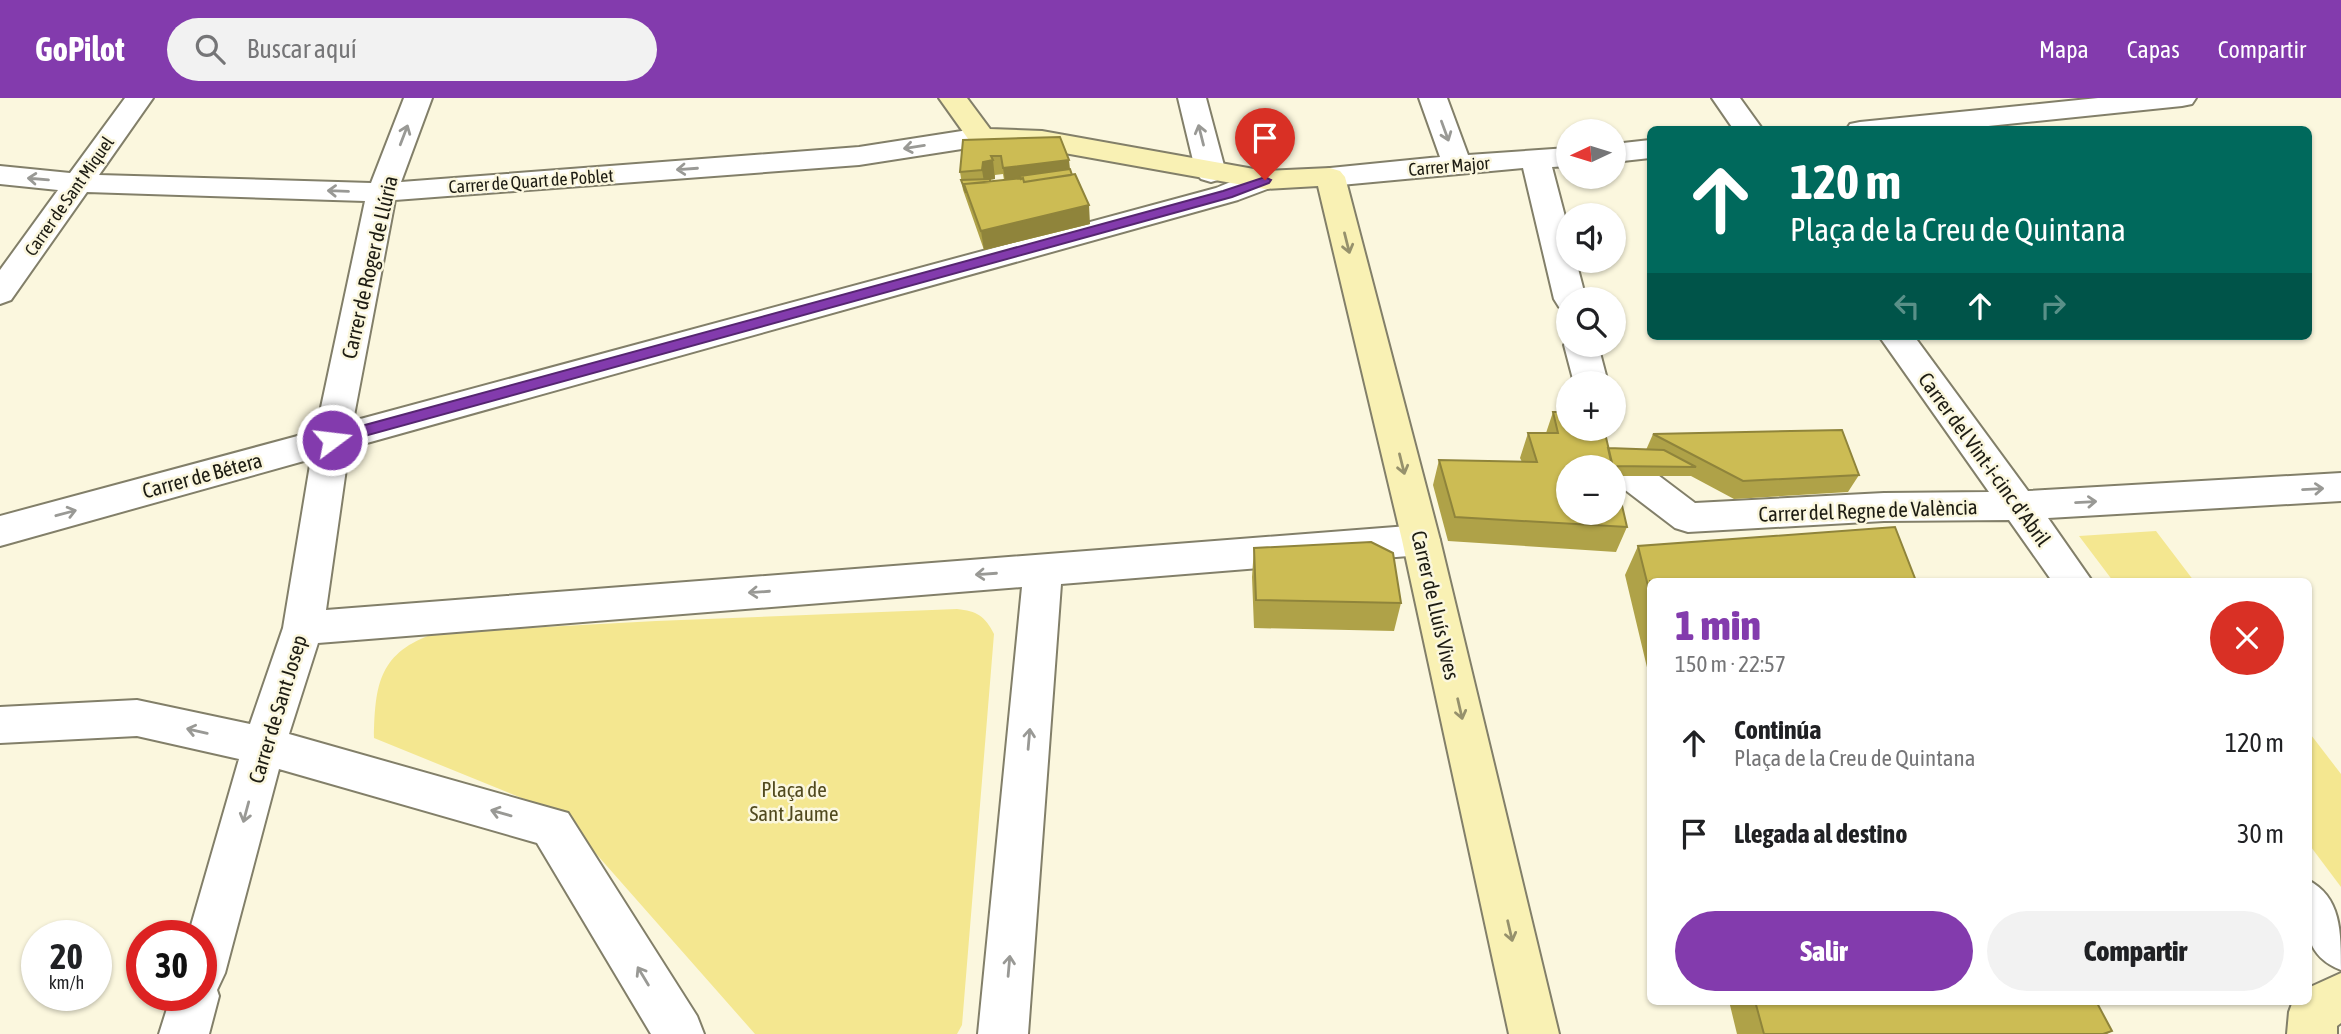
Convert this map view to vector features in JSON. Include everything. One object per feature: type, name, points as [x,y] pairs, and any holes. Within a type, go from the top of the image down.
[{"type":"street","name":"Carrer de Sant Miquel","points":[[0,293],[139,98]]},
{"type":"street","name":"Carrer de Roger de Llúria","points":[[332,440],[382,192],[418,98]]},
{"type":"street","points":[[953,98],[981,137]]},
{"type":"street","points":[[1192,98],[1211,173]]},
{"type":"street","points":[[1433,98],[1457,164]]},
{"type":"street","points":[[1727,98],[1746,126]]},
{"type":"street","points":[[1900,126],[2182,98]]},
{"type":"street","name":"Carrer de Quart de Poblet","points":[[0,175],[78,183],[382,192],[859,156],[981,137],[1060,144],[1211,173],[1265,180],[1330,177]]},
{"type":"street","points":[[1626,152],[1647,149]]},
{"type":"street","name":"Carrer Major","points":[[1330,177],[1457,164],[1556,158]]},
{"type":"street","points":[[1536,160],[1567,287]]},
{"type":"street","name":"Carrer de Lluís Vives","points":[[1330,177],[1421,540],[1534,1034]]},
{"type":"street","name":"Carrer de Bétera","points":[[0,531],[1227,194],[1265,180]]},
{"type":"street","name":"Carrer del Vint-i-cinc d'Abril","points":[[1899,340],[2071,578]]},
{"type":"street","name":"Carrer de Sant Josep","points":[[216,920],[264,746],[303,628],[332,440]]},
{"type":"street","name":"Carrer del Regne de València","points":[[1633,476],[1688,517],[1884,507],[2018,506],[2341,487]]},
{"type":"street","points":[[303,628],[1421,540]]},
{"type":"street","points":[[1003,1034],[1043,570]]},
{"type":"street","points":[[0,725],[137,718],[264,746],[552,827],[679,1034]]},
{"type":"street","points":[[2312,907],[2341,947]]},
{"type":"street","points":[[2312,1034],[2313,1012],[2341,997]]},
{"type":"street","points":[[184,1034],[191,1011]]},
{"type":"green space","points":[[2156,531],[2192,578],[2111,578],[2079,536]]},
{"type":"green space","name":"Plaça de Sant Jaume","points":[[957,609],[980,616],[994,634],[962,1025],[957,1034],[755,1034],[561,814],[374,738],[376,701],[384,672],[402,650],[436,633]]},
{"type":"green space","points":[[2312,736],[2341,774],[2341,887],[2312,848]]},
{"type":"building","points":[[1060,137],[1069,160],[1003,168],[1001,156],[991,156],[993,160],[983,162],[982,170],[960,172],[963,140]]},
{"type":"building","points":[[1070,169],[1072,175],[1024,182],[1020,176]]},
{"type":"building","points":[[1075,174],[1089,205],[981,231],[964,184],[1023,178],[1024,182]]},
{"type":"building","points":[[990,179],[990,182],[964,184],[966,193],[961,180]]},
{"type":"building","points":[[1842,430],[1859,475],[1743,481],[1653,434]]},
{"type":"building","points":[[1528,433],[1556,433],[1556,441],[1607,441],[1610,455],[1556,455],[1556,523],[1455,517],[1439,460],[1537,462]]},
{"type":"building","points":[[1608,448],[1664,450],[1696,467],[1626,466],[1626,455],[1610,455]]},
{"type":"building","points":[[1626,523],[1627,527],[1593,525],[1626,525]]},
{"type":"building","points":[[1895,527],[1915,578],[1647,578],[1647,582],[1638,546]]},
{"type":"building","points":[[1371,542],[1393,553],[1401,603],[1256,600],[1254,548]]},
{"type":"building","points":[[1756,1005],[2098,1005],[2112,1031],[2103,1034],[1764,1034]]},
{"type":"route","points":[[332,440],[1227,194],[1265,180]]}]
